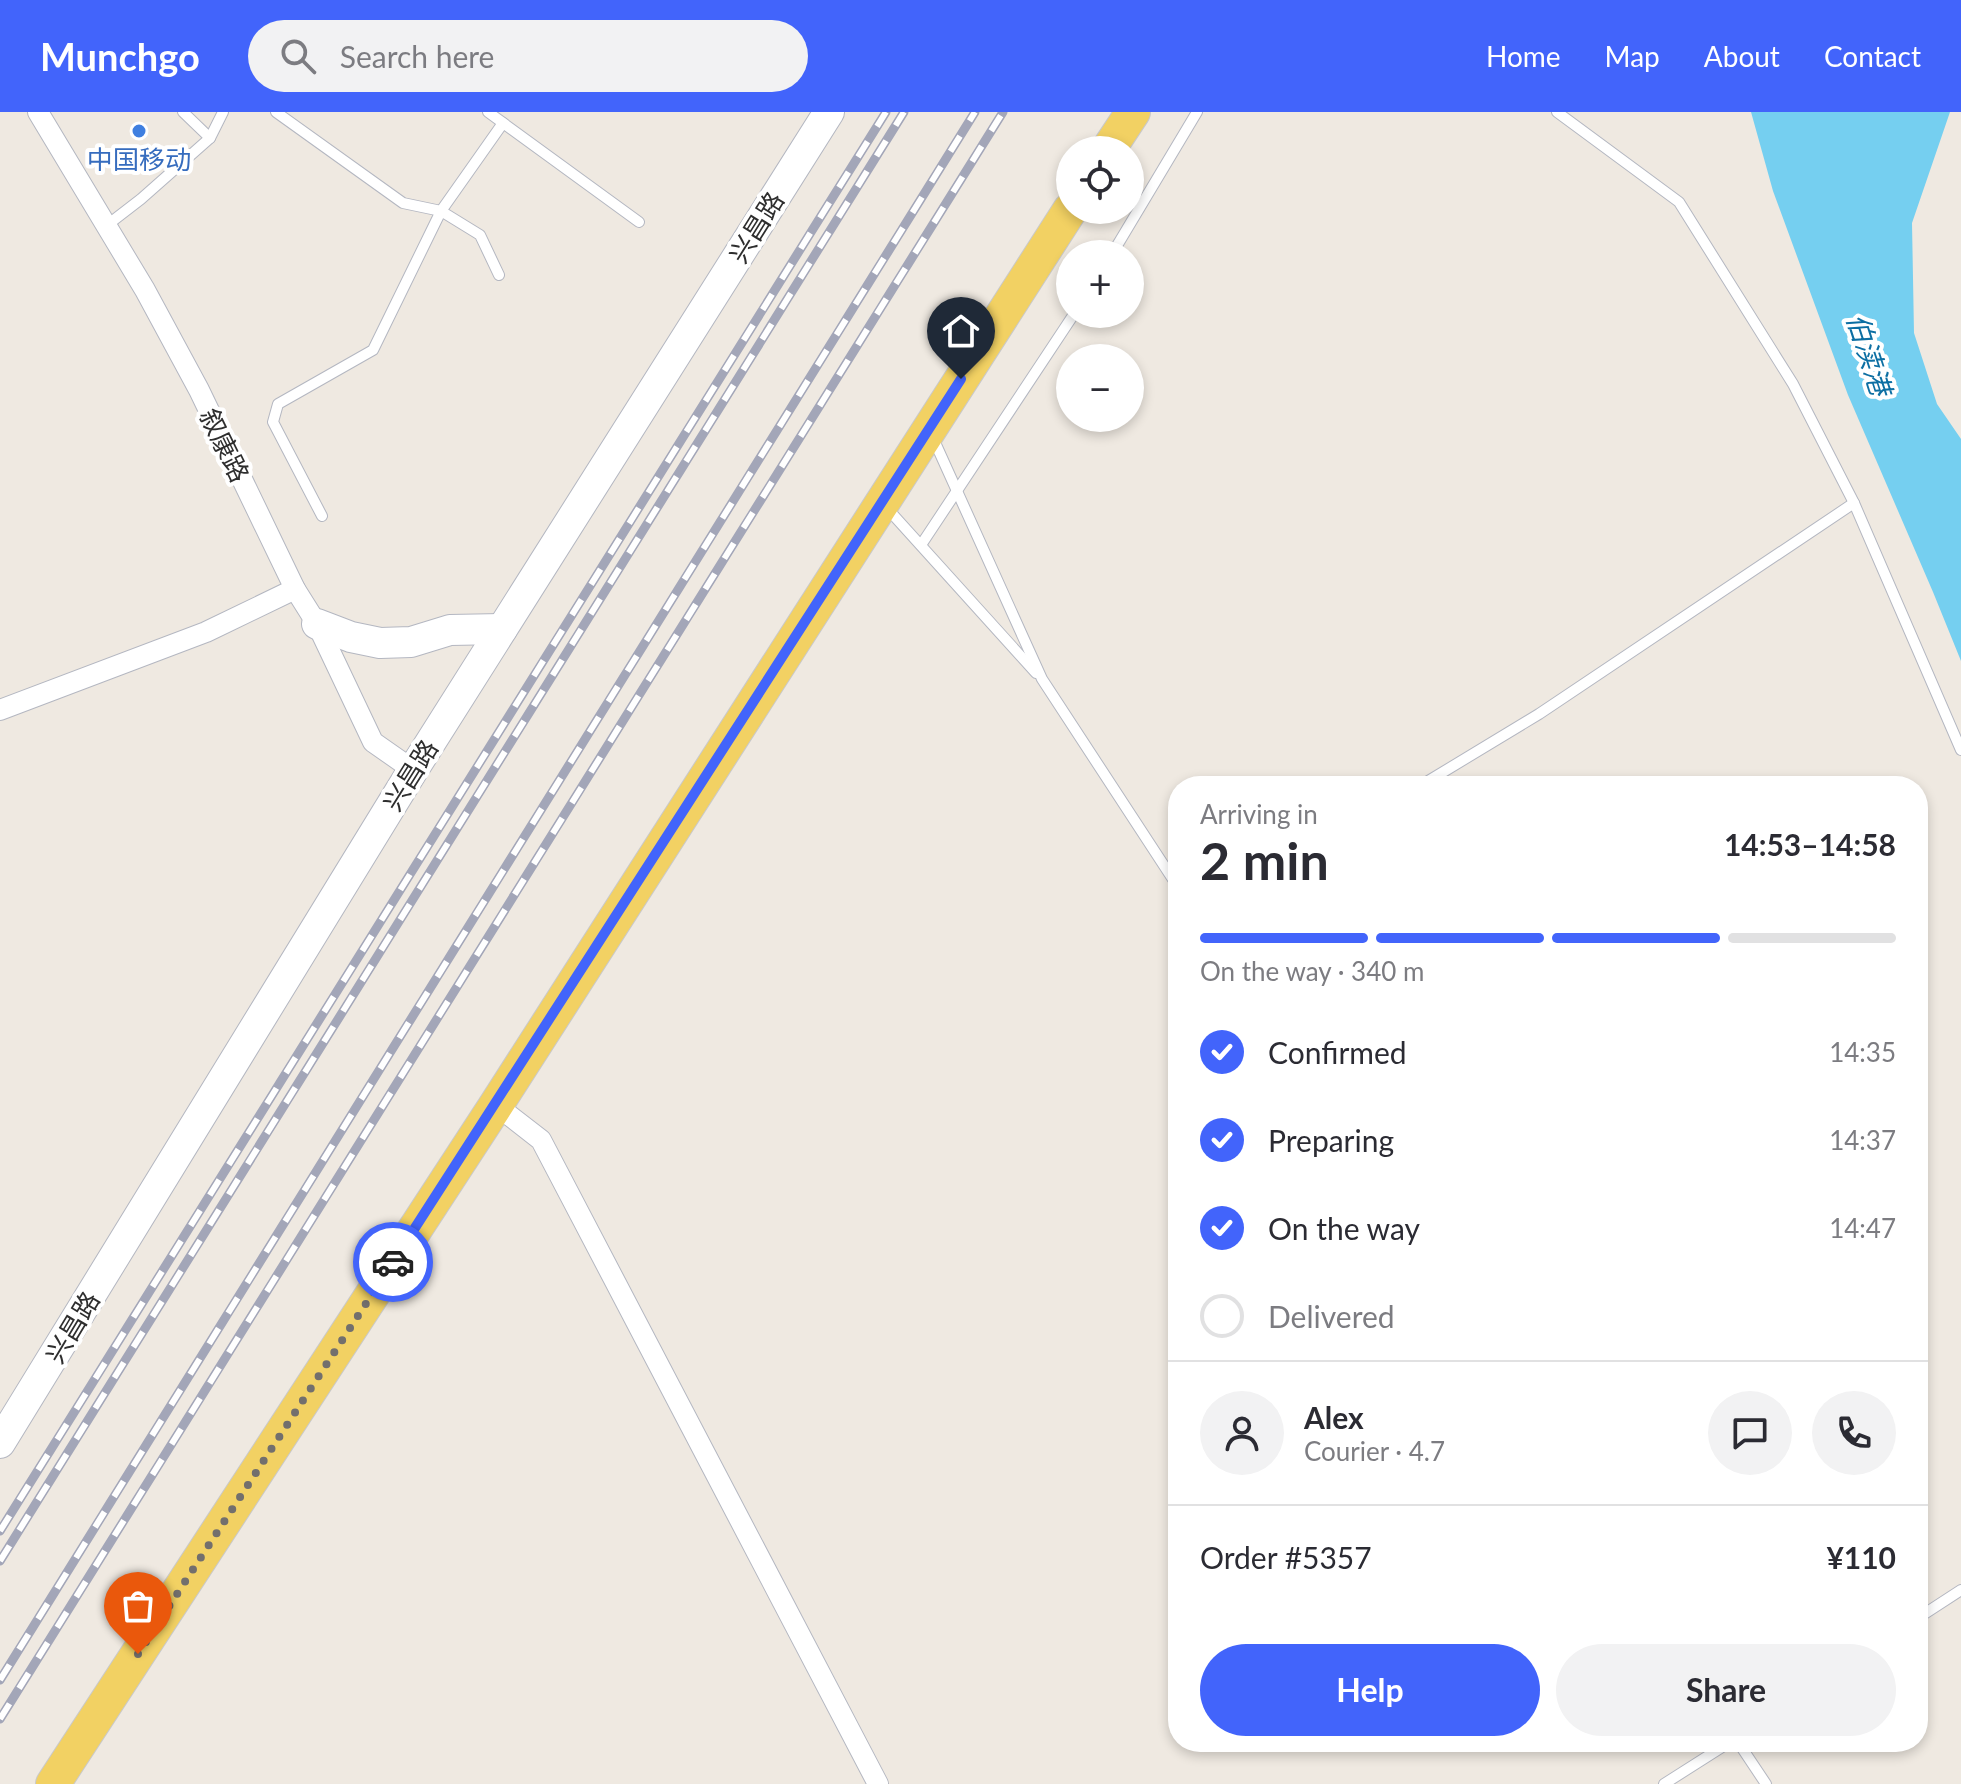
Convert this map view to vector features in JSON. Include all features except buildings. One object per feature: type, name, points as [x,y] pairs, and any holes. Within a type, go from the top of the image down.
[{"type":"main road","name":"兴昌路","points":[[5,1424],[829,112]]},
{"type":"main road","points":[[1117,136],[1133,112]]},
{"type":"main road","points":[[53,1784],[496,1105],[1061,224]]},
{"type":"main road","points":[[317,624],[351,637],[380,643],[411,642],[450,630],[502,629]]},
{"type":"street","name":"叙康路","points":[[38,112],[145,290],[199,390],[373,742],[413,770]]},
{"type":"street","points":[[0,710],[206,632],[295,589]]},
{"type":"street","points":[[496,1105],[541,1140],[878,1784]]},
{"type":"lane","points":[[183,112],[210,138]]},
{"type":"lane","points":[[106,226],[210,138],[223,112]]},
{"type":"lane","points":[[276,112],[403,203],[441,211],[480,235],[499,275]]},
{"type":"lane","points":[[488,112],[639,222]]},
{"type":"lane","points":[[1120,240],[1197,112]]},
{"type":"lane","points":[[1557,112],[1679,202],[1793,384],[1854,503],[1961,750]]},
{"type":"lane","points":[[322,516],[273,422],[278,404],[373,350],[441,211],[503,123]]},
{"type":"lane","points":[[921,545],[1065,328]]},
{"type":"lane","points":[[929,429],[1042,679]]},
{"type":"lane","points":[[882,502],[1042,679],[1168,872]]},
{"type":"lane","points":[[1437,776],[1539,714],[1854,503]]},
{"type":"lane","points":[[1928,1611],[1961,1590]]},
{"type":"lane","points":[[1664,1784],[1714,1752]]},
{"type":"lane","points":[[1745,1752],[1766,1784]]},
{"type":"water","name":"伯渎港","points":[[1751,112],[1950,112],[1912,223],[1914,333],[1937,404],[1961,439],[1961,661],[1848,395],[1773,191]]},
{"type":"railway","points":[[0,1531],[886,112]]},
{"type":"railway","points":[[0,1561],[904,112]]},
{"type":"railway","points":[[0,1680],[975,112]]},
{"type":"railway","points":[[0,1719],[1003,112]]},
{"type":"way so far","points":[[138,1654],[393,1262]]},
{"type":"place","name":"中国移动","points":[[139,131]]},
{"type":"route","points":[[393,1262],[961,379]]}]
